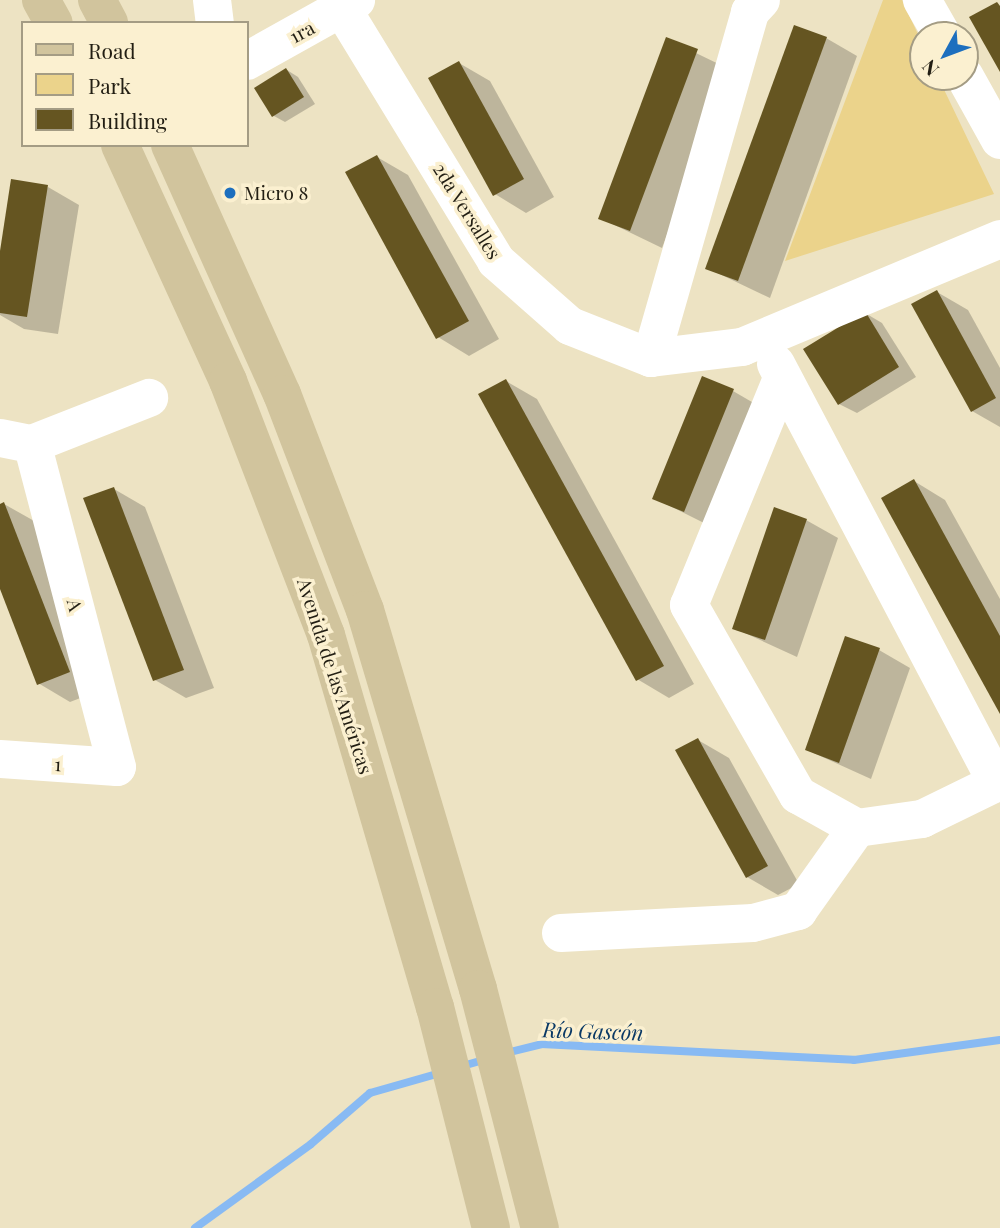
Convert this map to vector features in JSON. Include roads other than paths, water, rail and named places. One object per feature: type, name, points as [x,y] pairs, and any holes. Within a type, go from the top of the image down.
[{"type":"main road","points":[[41,0],[53,21]]},
{"type":"main road","points":[[97,0],[108,21]]},
{"type":"main road","name":"Avenida de las Américas","points":[[121,147],[228,381],[326,635],[436,1007],[491,1228]]},
{"type":"main road","points":[[171,147],[282,394],[365,610],[478,989],[540,1228]]},
{"type":"street","points":[[212,0],[215,21]]},
{"type":"street","points":[[651,358],[750,12],[761,0]]},
{"type":"street","points":[[922,0],[934,21]]},
{"type":"street","name":"2da Versalles","points":[[350,5],[496,261],[570,326],[651,358],[742,346],[1000,239]]},
{"type":"street","name":"1ra","points":[[248,60],[350,5]]},
{"type":"street","points":[[973,91],[1000,140]]},
{"type":"street","points":[[766,337],[782,380],[999,782],[922,819],[857,828],[798,795],[690,605],[782,380]]},
{"type":"street","name":"A","points":[[117,767],[16,441],[149,398]]},
{"type":"street","name":"1","points":[[4,764],[117,767]]},
{"type":"street","points":[[561,933],[752,922],[798,911],[857,828]]},
{"type":"waterway","name":"Río Gascón","points":[[506,1053],[541,1044],[854,1060],[1000,1040]]},
{"type":"waterway","name":"Río Gascón","points":[[459,1067],[487,1059]]},
{"type":"waterway","name":"Río Gascón","points":[[195,1228],[311,1144],[370,1093],[440,1073]]},
{"type":"place","name":"Micro 8","points":[[230,193]]}]
